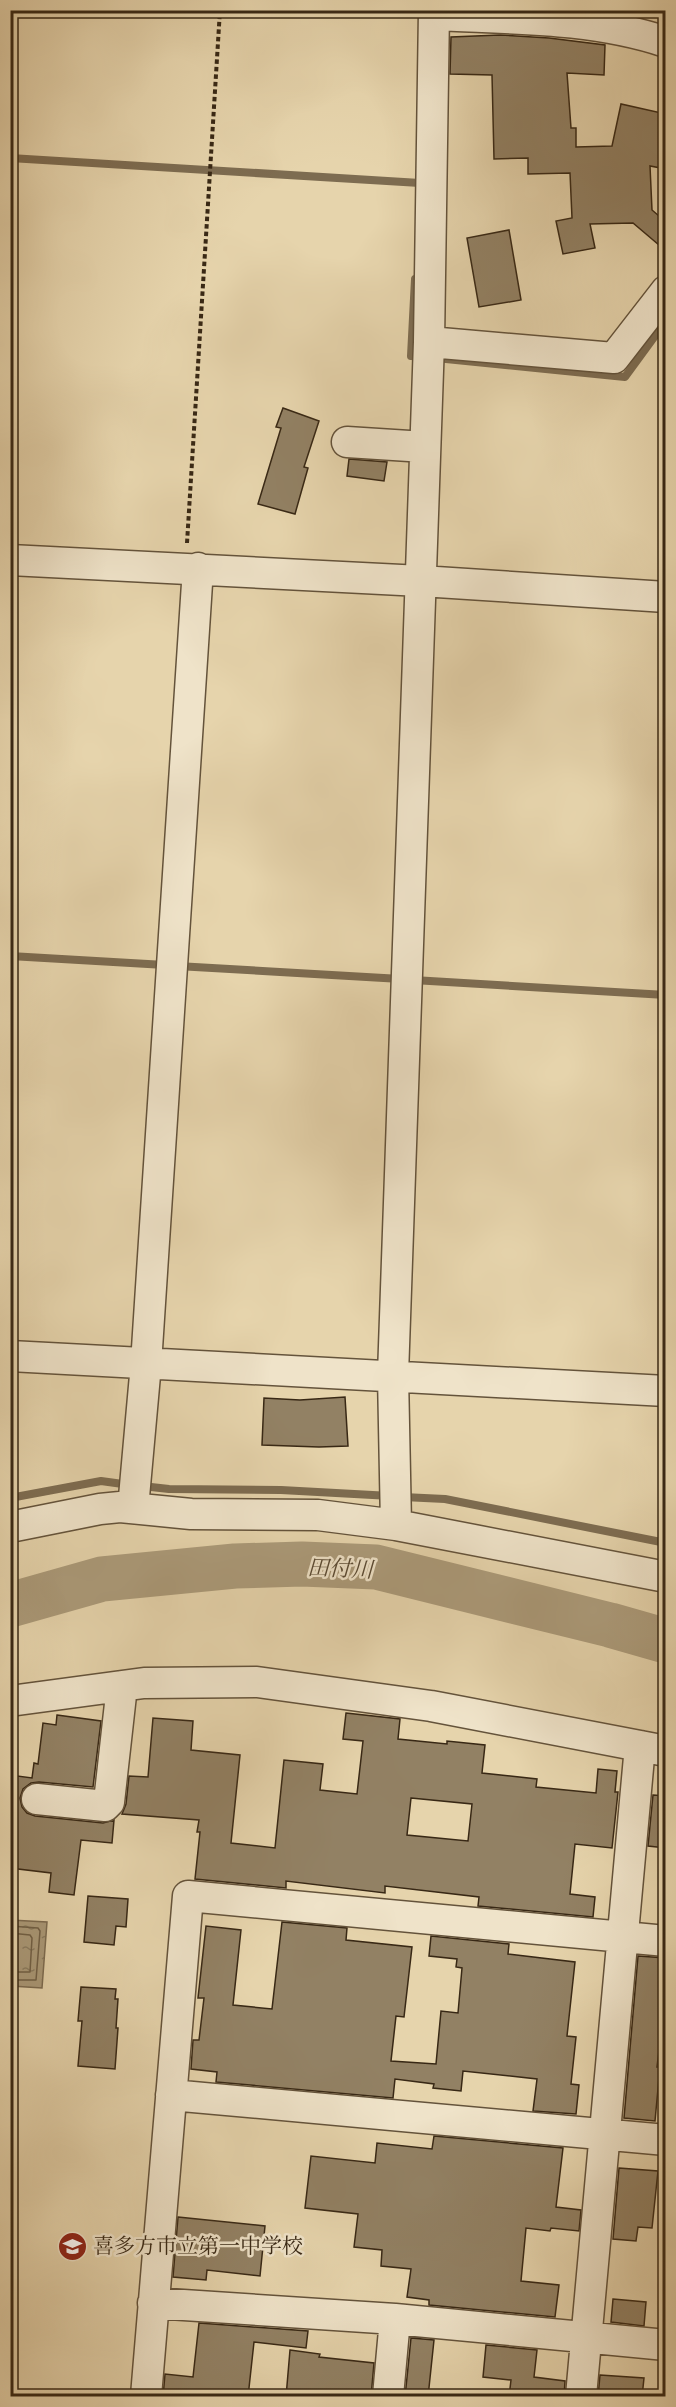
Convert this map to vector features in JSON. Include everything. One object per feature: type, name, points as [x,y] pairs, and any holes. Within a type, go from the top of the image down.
[{"type":"street","points":[[396,1525],[393,1375],[429,342],[434,13],[591,24],[639,33],[666,42]]},
{"type":"street","points":[[429,342],[614,358],[666,291]]},
{"type":"street","points":[[347,442],[425,447]]},
{"type":"street","points":[[10,560],[421,580],[666,597]]},
{"type":"street","points":[[133,1508],[146,1364],[192,568]]},
{"type":"street","points":[[10,1356],[666,1391]]},
{"type":"street","points":[[10,1527],[100,1509],[133,1508],[191,1514],[318,1515],[396,1525],[666,1577]]},
{"type":"street","points":[[10,1701],[144,1683],[257,1682],[431,1706],[653,1748],[624,1937],[581,2397]]},
{"type":"street","points":[[37,1799],[105,1806],[109,1802],[122,1686]]},
{"type":"street","points":[[146,2397],[188,1896],[666,1941]]},
{"type":"street","points":[[171,2095],[666,2140]]},
{"type":"street","points":[[153,2302],[395,2319],[666,2345]]},
{"type":"street","points":[[388,2397],[395,2319]]},
{"type":"path","points":[[192,568],[220,10]]},
{"type":"water","points":[[10,1920],[47,1922],[42,1988],[11,1986]]},
{"type":"building","points":[[500,35],[605,45],[604,75],[567,73],[571,128],[576,128],[576,147],[612,146],[621,104],[666,114],[666,169],[650,166],[652,210],[666,222],[666,251],[633,223],[590,224],[595,248],[563,254],[556,221],[572,218],[570,173],[528,174],[528,158],[494,159],[492,75],[450,74],[451,37]]},
{"type":"building","points":[[509,230],[521,300],[479,307],[467,238]]},
{"type":"building","points":[[283,408],[319,421],[304,467],[308,468],[295,514],[258,504],[281,428],[276,427]]},
{"type":"building","points":[[349,459],[387,462],[384,481],[347,476]]},
{"type":"building","points":[[345,1397],[348,1446],[262,1445],[264,1398],[300,1400]]},
{"type":"building","points":[[346,1713],[400,1719],[398,1739],[485,1745],[482,1773],[537,1779],[536,1787],[596,1793],[598,1769],[617,1771],[615,1792],[618,1792],[612,1848],[575,1844],[570,1894],[595,1897],[593,1917],[478,1906],[479,1897],[385,1886],[385,1893],[286,1881],[286,1888],[195,1879],[200,1832],[197,1832],[199,1820],[122,1814],[126,1804],[129,1776],[148,1777],[153,1718],[193,1721],[191,1750],[240,1755],[231,1843],[275,1848],[284,1760],[323,1764],[320,1790],[357,1794],[363,1741],[343,1739]],"holes":[[[411,1798],[472,1804],[468,1841],[407,1835]]]},
{"type":"building","points":[[57,1715],[101,1721],[93,1787],[31,1783],[23,1789],[20,1798],[22,1807],[27,1813],[35,1816],[103,1823],[114,1820],[112,1843],[81,1840],[74,1895],[49,1892],[51,1873],[10,1868],[10,1775],[32,1778],[34,1763],[38,1764],[43,1723],[56,1725]]},
{"type":"building","points":[[653,1795],[666,1796],[666,1848],[648,1846]]},
{"type":"building","points":[[88,1896],[128,1899],[126,1927],[116,1926],[114,1945],[84,1942]]},
{"type":"building","points":[[282,1922],[347,1928],[346,1940],[412,1947],[404,2017],[396,2016],[391,2061],[436,2064],[441,2011],[458,2013],[462,1968],[456,1967],[457,1959],[429,1956],[431,1936],[509,1944],[508,1954],[575,1962],[567,2036],[576,2037],[571,2084],[579,2085],[576,2114],[533,2111],[537,2079],[463,2071],[461,2091],[433,2088],[434,2084],[395,2079],[393,2098],[216,2082],[217,2072],[191,2069],[193,2040],[199,2040],[204,1998],[198,1998],[206,1926],[241,1930],[233,2005],[272,2009]]},
{"type":"building","points":[[638,1956],[666,1958],[666,1994],[657,2067],[660,2067],[655,2121],[624,2118]]},
{"type":"building","points":[[81,1987],[116,1989],[115,1999],[118,1999],[116,2028],[118,2028],[115,2069],[78,2066],[82,2021],[78,2021]]},
{"type":"building","points":[[434,2136],[563,2148],[556,2207],[581,2210],[579,2231],[526,2228],[521,2281],[559,2285],[555,2317],[429,2305],[429,2300],[407,2297],[411,2269],[381,2266],[382,2250],[354,2247],[358,2214],[305,2208],[311,2156],[375,2163],[377,2143],[432,2149]]},
{"type":"building","points":[[619,2168],[658,2171],[652,2228],[638,2227],[636,2241],[613,2239]]},
{"type":"building","points":[[178,2217],[265,2226],[260,2276],[207,2270],[206,2280],[173,2277]]},
{"type":"building","points":[[613,2299],[646,2302],[644,2326],[611,2322]]},
{"type":"building","points":[[199,2323],[308,2331],[306,2348],[254,2342],[248,2397],[163,2397],[165,2374],[193,2377]]},
{"type":"building","points":[[411,2338],[434,2340],[428,2397],[405,2397]]},
{"type":"building","points":[[486,2345],[537,2350],[534,2377],[565,2381],[564,2397],[509,2397],[511,2380],[483,2377]]},
{"type":"building","points":[[290,2350],[320,2354],[319,2357],[374,2363],[371,2397],[286,2397]]},
{"type":"building","points":[[600,2375],[644,2378],[642,2397],[598,2397]]},
{"type":"waterway","points":[[10,158],[420,183],[420,189]]},
{"type":"waterway","points":[[415,279],[411,356],[424,357]]},
{"type":"waterway","points":[[436,358],[625,377],[666,321]]},
{"type":"waterway","points":[[10,956],[165,965]]},
{"type":"waterway","points":[[177,966],[401,979]]},
{"type":"waterway","points":[[413,980],[666,995]]},
{"type":"waterway","points":[[10,1498],[101,1481],[130,1485]]},
{"type":"waterway","points":[[142,1486],[169,1489],[281,1490],[391,1496]]},
{"type":"waterway","points":[[403,1497],[445,1499],[666,1543]]},
{"type":"waterway","name":"田付川","points":[[10,1605],[102,1579],[235,1566],[302,1564],[376,1567],[666,1641]]},
{"type":"place","name":"喜多方市立第一中学校","points":[[72,2246]]}]
